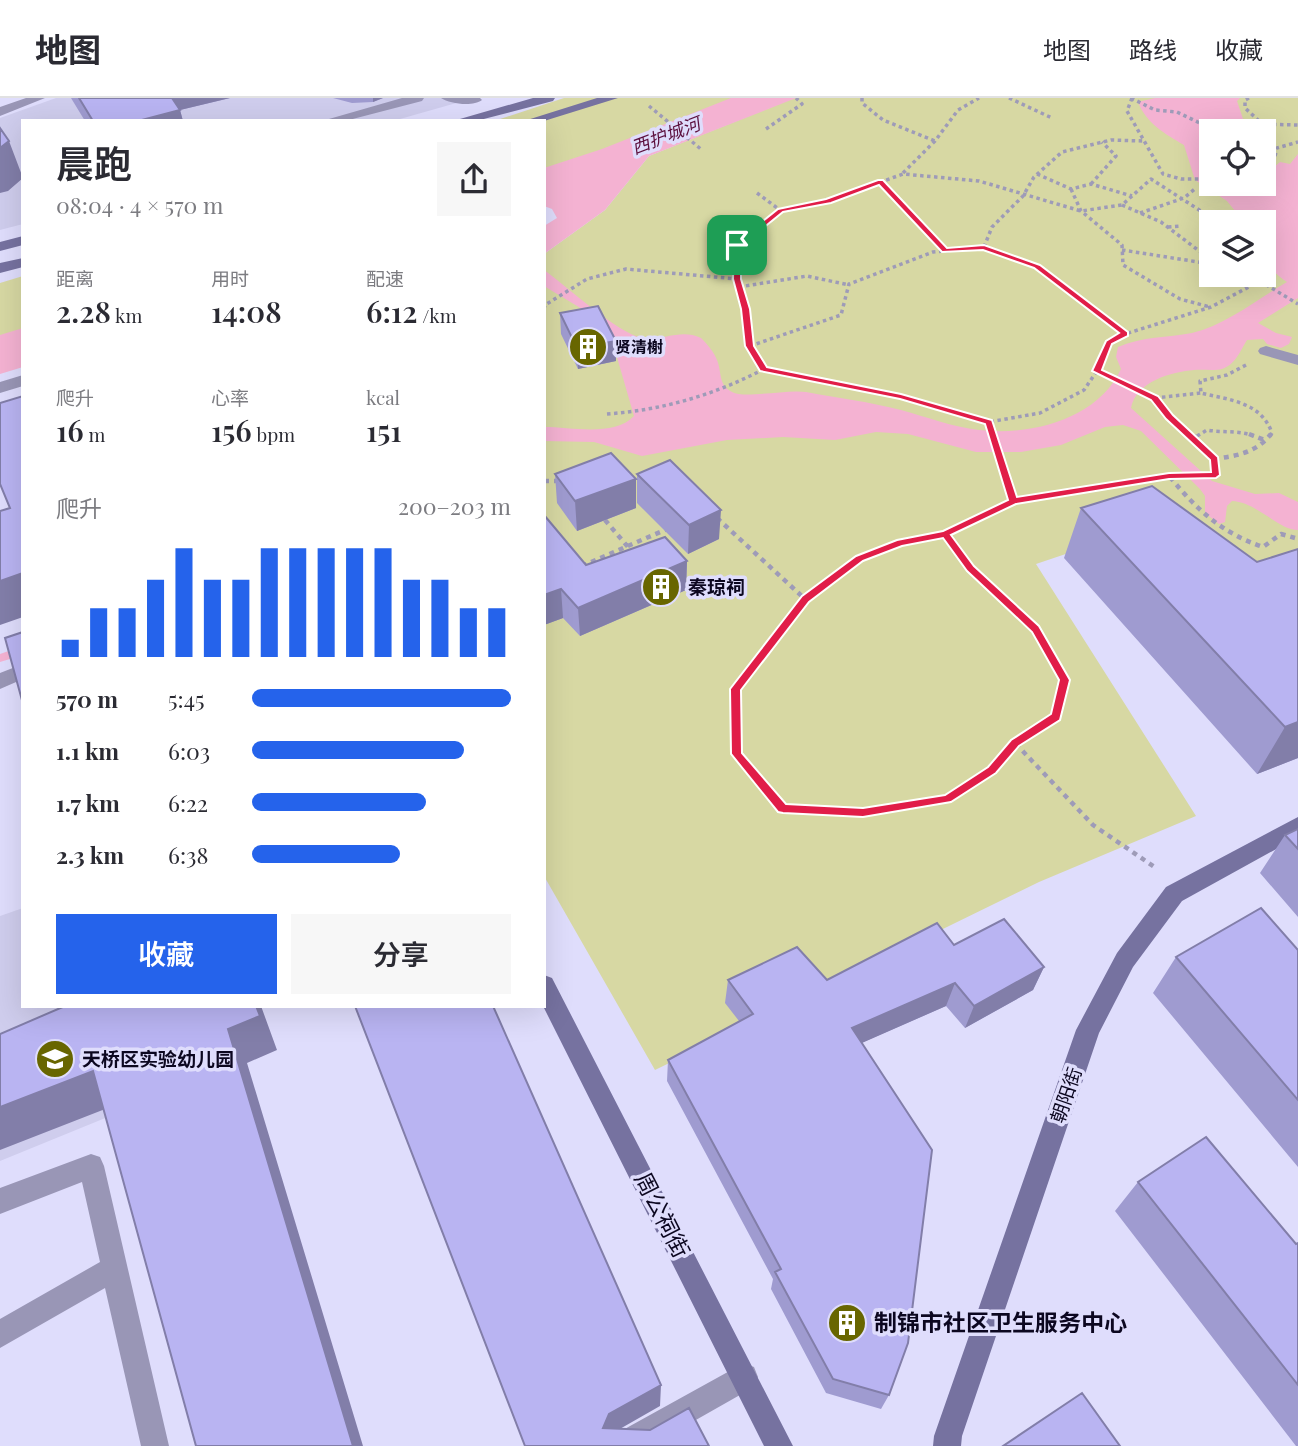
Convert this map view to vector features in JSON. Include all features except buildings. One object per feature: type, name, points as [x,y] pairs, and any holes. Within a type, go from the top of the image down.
[{"type":"street","points":[[0,112],[38,98]]},
{"type":"street","points":[[337,119],[417,98]]},
{"type":"street","points":[[448,98],[474,99],[486,114]]},
{"type":"street","points":[[467,119],[548,98]]},
{"type":"street","points":[[538,119],[611,98]]},
{"type":"street","points":[[0,247],[21,241]]},
{"type":"street","points":[[0,268],[21,263]]},
{"type":"street","points":[[1266,351],[1298,360]]},
{"type":"street","points":[[0,388],[21,381]]},
{"type":"street","points":[[0,681],[21,672]]},
{"type":"street","name":"朝阳街","points":[[947,1446],[948,1436],[1088,1031],[1125,960],[1174,894],[1298,826]]},
{"type":"street","name":"周公祠街","points":[[546,989],[779,1446]]},
{"type":"street","points":[[0,1201],[91,1166],[155,1446]]},
{"type":"street","points":[[0,1334],[115,1268]]},
{"type":"street","points":[[622,1446],[744,1377]]},
{"type":"path","points":[[766,129],[802,104],[796,98]]},
{"type":"path","points":[[862,98],[862,103],[883,120],[935,141]]},
{"type":"path","points":[[903,174],[935,141],[958,110],[979,98]]},
{"type":"path","points":[[1009,98],[1052,118]]},
{"type":"path","points":[[1163,174],[1127,111],[1132,98],[1155,110],[1177,112],[1199,123]]},
{"type":"path","points":[[1250,98],[1245,100],[1245,108],[1255,119]]},
{"type":"path","points":[[649,106],[702,150]]},
{"type":"path","points":[[1276,124],[1298,125]]},
{"type":"path","points":[[984,247],[992,227],[1023,196],[1037,174],[1062,152],[1102,142],[1144,141]]},
{"type":"path","points":[[1091,184],[1116,156],[1102,142]]},
{"type":"path","points":[[1276,152],[1277,148],[1298,142]]},
{"type":"path","points":[[764,369],[750,346],[746,309],[737,279],[737,245],[780,211],[828,201],[903,174],[979,181],[1081,211],[1122,205],[1151,179],[1163,174],[1199,180]]},
{"type":"path","points":[[1037,174],[1071,189],[1091,184],[1132,197]]},
{"type":"path","points":[[1151,179],[1202,210]]},
{"type":"path","points":[[880,182],[945,251]]},
{"type":"path","points":[[1140,213],[1184,198],[1196,188]]},
{"type":"path","points":[[1071,189],[1081,211],[1122,245],[1123,265],[1180,299],[1211,307]]},
{"type":"path","points":[[757,193],[780,211]]},
{"type":"path","points":[[1122,205],[1167,228],[1199,253]]},
{"type":"path","points":[[1167,228],[1182,226]]},
{"type":"path","points":[[739,286],[807,276],[849,285],[933,252],[984,247],[1037,266],[1125,334]]},
{"type":"path","points":[[1122,250],[1199,260]]},
{"type":"path","points":[[546,304],[587,279],[626,269],[737,279]]},
{"type":"path","points":[[750,346],[841,315],[849,285]]},
{"type":"path","points":[[607,415],[690,403],[733,386],[764,369],[901,397],[989,425],[1040,413],[1084,390],[1097,371],[1109,342],[1125,334],[1211,307],[1247,287]]},
{"type":"path","points":[[1270,287],[1298,304]]},
{"type":"path","points":[[1201,393],[1200,381],[1244,368],[1252,357],[1266,351]]},
{"type":"path","points":[[945,534],[971,568],[1035,629],[1065,680],[1056,717],[1015,743],[992,770],[947,799],[863,812],[783,809],[736,754],[736,689],[806,599],[859,559],[900,543],[945,534],[1014,501],[1169,476],[1216,475],[1214,459],[1169,417],[1155,398],[1097,371]]},
{"type":"path","points":[[1155,398],[1201,393],[1260,410],[1269,420],[1272,433],[1262,447],[1232,457],[1214,459]]},
{"type":"path","points":[[989,425],[1014,501]]},
{"type":"path","points":[[1193,439],[1207,430],[1222,433],[1240,431],[1267,440]]},
{"type":"path","points":[[1169,476],[1202,517],[1239,540],[1263,547],[1281,534],[1295,538]]},
{"type":"path","points":[[546,481],[570,481]]},
{"type":"path","points":[[708,510],[806,599]]},
{"type":"path","points":[[604,520],[635,555]]},
{"type":"path","points":[[581,567],[673,526]]},
{"type":"path","points":[[1015,743],[1093,825],[1159,870],[1174,894]]},
{"type":"shaded area","points":[[56,98],[474,98],[400,119],[21,119],[21,225],[0,230],[0,118]]},
{"type":"shaded area","name":"天桥区实验幼儿园","points":[[21,909],[21,1008],[100,1008],[120,1112],[0,1161],[0,916]]},
{"type":"green space","points":[[564,98],[794,98],[546,180],[546,119],[500,119]]},
{"type":"green space","points":[[794,98],[1298,98],[1298,562],[1260,572],[1137,530],[1036,564],[1196,816],[1039,882],[655,1070],[546,879],[546,253],[605,210],[649,156]]},
{"type":"green space","points":[[21,277],[21,364],[0,371],[0,283]]},
{"type":"water","name":"西护城河","points":[[731,98],[796,98],[649,156],[605,210],[546,253],[546,225],[557,218],[552,209],[546,207],[546,167],[602,149]]},
{"type":"water","points":[[1155,98],[1240,98],[1237,101],[1243,119],[1199,119],[1199,183],[1195,180],[1184,145],[1151,122],[1138,102]]},
{"type":"water","points":[[1298,154],[1298,298],[1258,323],[1276,333],[1292,337],[1289,344],[1281,348],[1267,344],[1263,339],[1247,340],[1227,367],[1219,370],[1185,371],[1156,380],[1140,391],[1131,408],[1212,481],[1255,494],[1279,493],[1298,502],[1298,530],[1283,526],[1250,506],[1232,501],[1227,506],[1225,522],[1219,524],[1205,513],[1205,496],[1200,489],[1141,431],[1123,425],[1105,427],[1061,445],[1021,452],[976,452],[908,434],[876,432],[835,440],[783,437],[727,440],[642,456],[594,442],[546,441],[546,427],[604,429],[626,423],[634,416],[612,340],[587,312],[546,287],[546,272],[632,335],[650,338],[686,334],[701,338],[716,357],[724,386],[732,392],[806,392],[889,407],[959,427],[1020,430],[1061,420],[1080,412],[1096,400],[1110,386],[1121,369],[1116,357],[1118,347],[1205,329],[1229,318],[1287,282],[1276,273],[1276,210],[1234,210],[1219,196],[1276,196],[1276,166],[1280,162],[1290,164]]},
{"type":"water","points":[[21,329],[21,368],[0,374],[0,335]]},
{"type":"waterway","points":[[0,658],[21,651]]},
{"type":"place","name":"贤清榭","points":[[588,347]]},
{"type":"place","name":"秦琼祠","points":[[661,587]]},
{"type":"place","name":"天桥区实验幼儿园","points":[[55,1059]]},
{"type":"place","name":"制锦市社区卫生服务中心","points":[[847,1323]]},
{"type":"route","points":[[737,245],[737,279],[746,309],[750,346],[764,369],[901,397],[989,422],[1014,501],[945,534],[900,543],[859,559],[806,599],[736,689],[736,754],[783,809],[863,812],[947,799],[992,770],[1015,743],[1056,717],[1065,680],[1035,629],[971,568],[945,534],[1014,501],[1169,476],[1216,475],[1214,459],[1169,417],[1155,398],[1097,371],[1109,342],[1125,334],[1037,266],[984,247],[945,251],[880,182],[828,201],[780,211],[737,245]]}]
